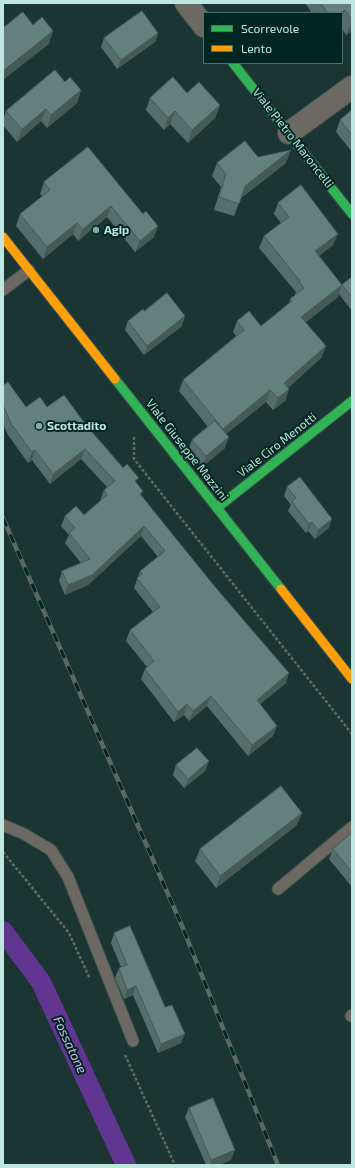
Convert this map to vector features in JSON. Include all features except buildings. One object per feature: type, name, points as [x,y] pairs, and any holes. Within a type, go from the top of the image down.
[{"type":"street","points":[[186,3],[203,25]]},
{"type":"street","name":"Viale Pietro Maroncelli","points":[[235,64],[352,214]]},
{"type":"street","points":[[289,133],[352,87]]},
{"type":"street","name":"Viale Giuseppe Mazzini","points":[[3,237],[352,679]]},
{"type":"street","name":"Viale Ciro Menotti","points":[[217,508],[352,401]]},
{"type":"lane","points":[[3,290],[29,270]]},
{"type":"lane","points":[[3,825],[24,834],[51,850],[68,878],[133,1041]]},
{"type":"lane","points":[[278,889],[352,827]]},
{"type":"path","points":[[134,436],[134,459],[352,734]]},
{"type":"path","points":[[3,852],[69,933],[92,984]]},
{"type":"path","points":[[122,1049],[176,1165]]},
{"type":"waterway","name":"Fossatone","points":[[3,931],[41,982],[126,1165]]},
{"type":"railway","points":[[3,518],[182,926],[278,1165]]},
{"type":"traffic: fast","points":[[234,64],[352,214]]},
{"type":"traffic: fast","points":[[115,379],[281,589]]},
{"type":"traffic: fast","points":[[217,508],[352,401]]},
{"type":"traffic: slow","points":[[3,237],[115,379]]},
{"type":"traffic: slow","points":[[281,589],[352,679]]},
{"type":"place","name":"Agip","points":[[96,230]]},
{"type":"place","name":"Scottadito","points":[[39,426]]}]
